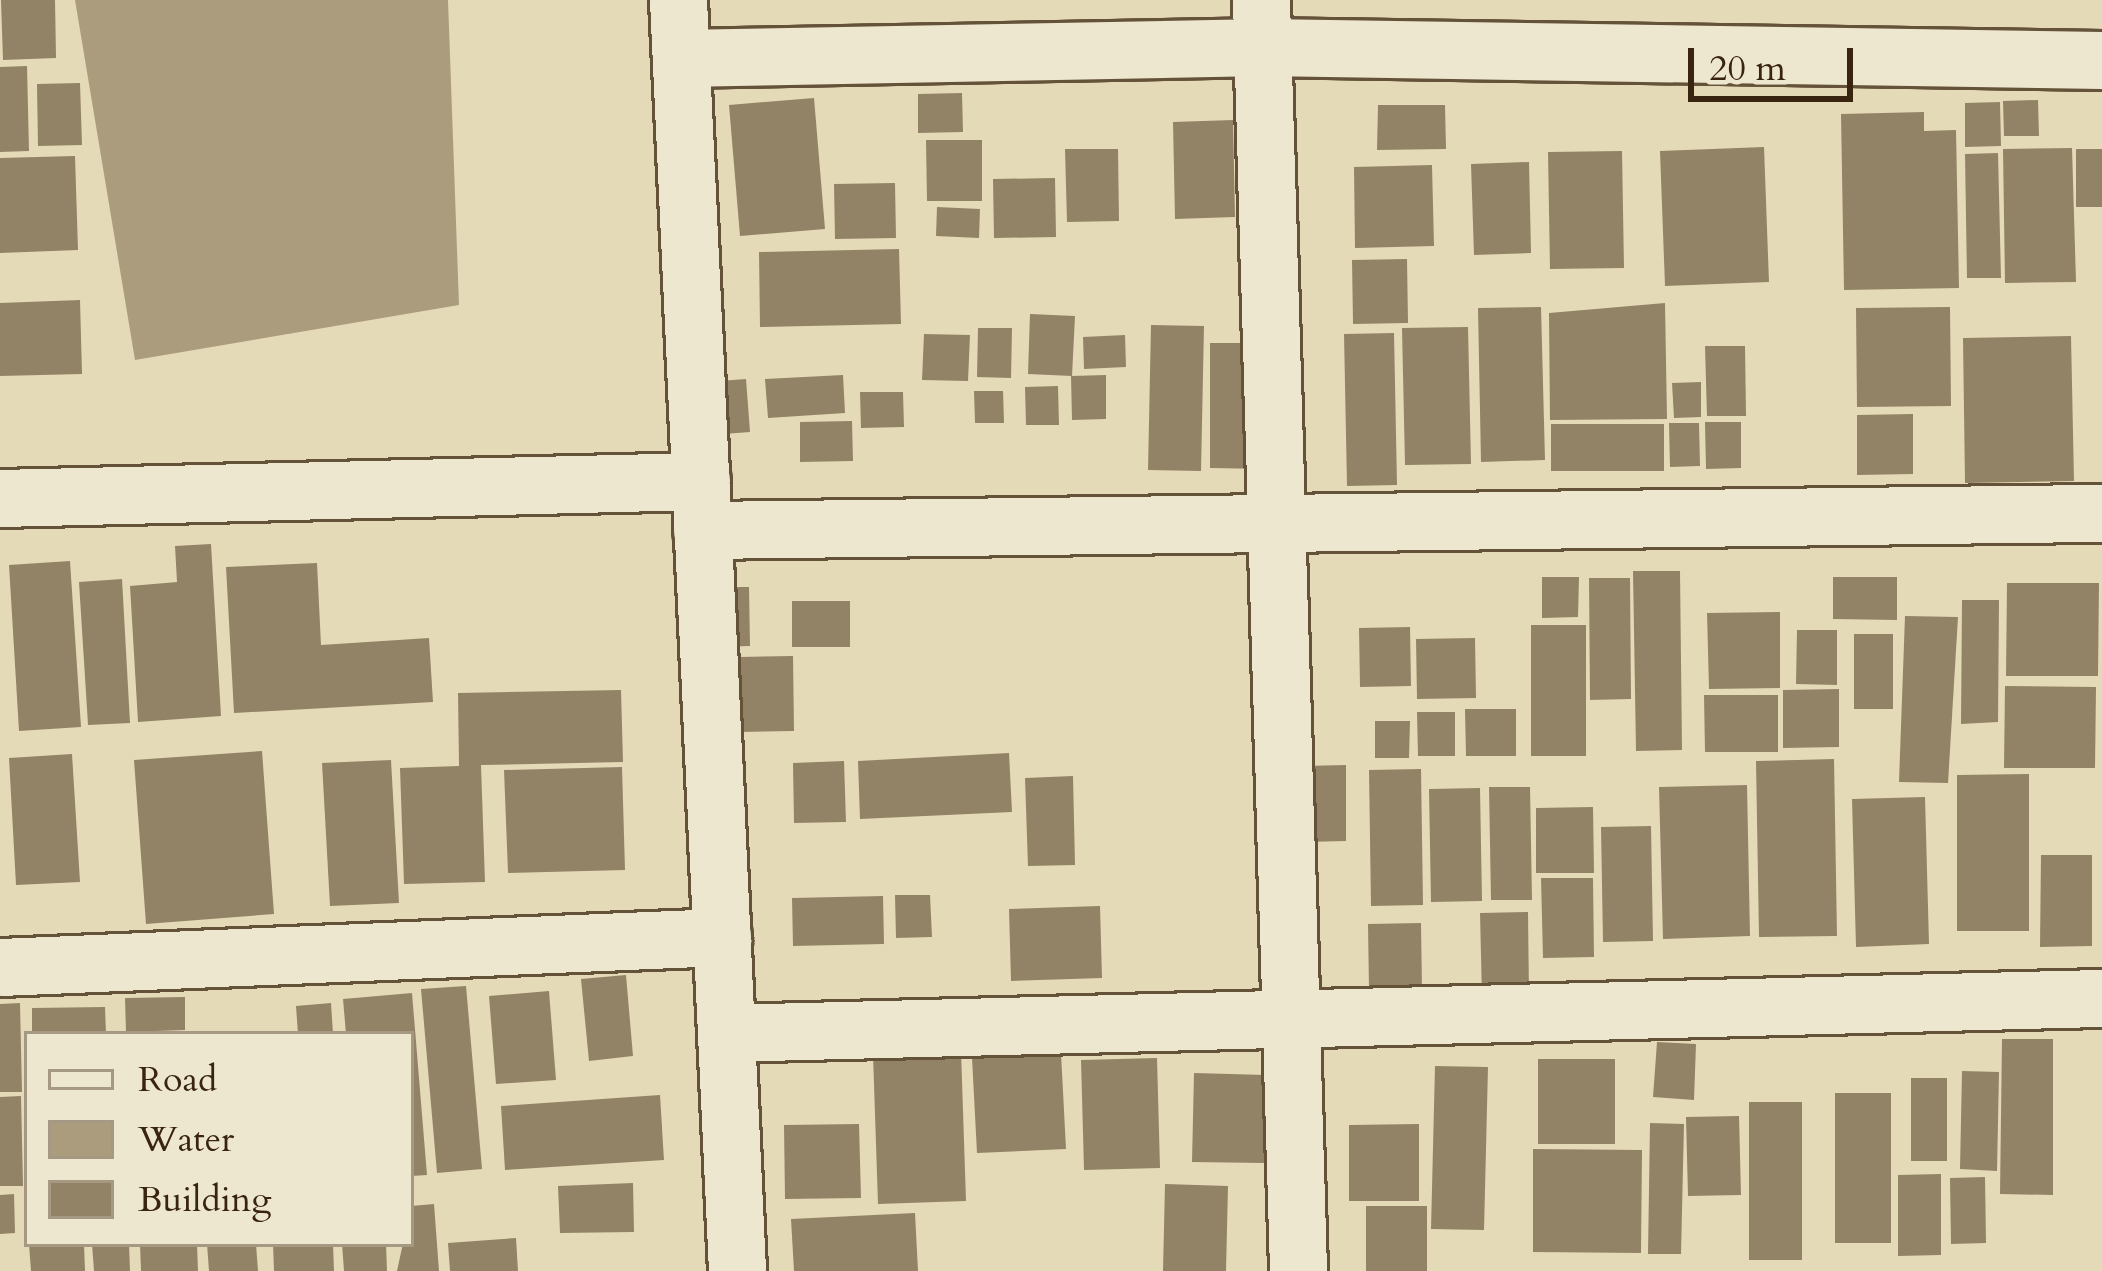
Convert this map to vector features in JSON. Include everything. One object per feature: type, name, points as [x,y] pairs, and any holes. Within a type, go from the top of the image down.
[{"type":"street","points":[[678,0],[737,1271]]},
{"type":"street","points":[[681,58],[1262,23],[2102,60]]},
{"type":"street","points":[[1262,23],[1286,1014],[1298,1271]]},
{"type":"street","points":[[0,498],[702,506],[1274,525],[2102,513]]},
{"type":"street","points":[[0,967],[722,937]]},
{"type":"street","points":[[726,1033],[1286,1014],[2102,998]]},
{"type":"water","points":[[75,0],[448,0],[459,305],[135,360]]},
{"type":"building","points":[[1,0],[55,0],[56,58],[3,60]]},
{"type":"building","points":[[27,66],[29,151],[0,152],[0,67]]},
{"type":"building","points":[[80,83],[82,145],[38,146],[37,84]]},
{"type":"building","points":[[962,93],[963,132],[918,133],[918,94]]},
{"type":"building","points":[[814,98],[825,229],[740,236],[729,105]]},
{"type":"building","points":[[2038,100],[2039,136],[2004,136],[2003,101]]},
{"type":"building","points":[[2000,102],[2001,146],[1965,147],[1965,103]]},
{"type":"building","points":[[1378,105],[1445,105],[1446,149],[1377,150]]},
{"type":"building","points":[[1924,112],[1924,131],[1956,130],[1959,288],[1844,290],[1841,114]]},
{"type":"building","points":[[1233,120],[1235,217],[1175,219],[1173,122]]},
{"type":"building","points":[[926,140],[982,140],[982,201],[927,201]]},
{"type":"building","points":[[1764,147],[1769,282],[1665,286],[1660,151]]},
{"type":"building","points":[[2072,148],[2076,282],[2005,283],[2003,149]]},
{"type":"building","points":[[1065,149],[1118,149],[1119,221],[1067,222]]},
{"type":"building","points":[[2076,149],[2102,149],[2102,207],[2076,207]]},
{"type":"building","points":[[1622,151],[1624,268],[1550,269],[1548,152]]},
{"type":"building","points":[[1998,153],[2001,278],[1967,278],[1965,154]]},
{"type":"building","points":[[75,156],[78,250],[0,253],[0,158]]},
{"type":"building","points":[[1529,162],[1531,253],[1474,255],[1471,164]]},
{"type":"building","points":[[1432,165],[1434,246],[1355,248],[1354,167]]},
{"type":"building","points":[[1055,178],[1056,237],[994,238],[993,179]]},
{"type":"building","points":[[895,183],[896,238],[835,239],[834,184]]},
{"type":"building","points":[[937,207],[980,209],[979,238],[936,236]]},
{"type":"building","points":[[899,249],[901,324],[760,327],[759,252]]},
{"type":"building","points":[[1407,259],[1408,323],[1353,324],[1352,260]]},
{"type":"building","points":[[80,300],[82,374],[0,376],[0,303]]},
{"type":"building","points":[[1665,303],[1667,419],[1550,420],[1549,313]]},
{"type":"building","points":[[1541,307],[1545,460],[1481,462],[1478,308]]},
{"type":"building","points":[[1950,307],[1951,406],[1857,407],[1856,308]]},
{"type":"building","points":[[1030,314],[1075,316],[1072,376],[1028,374]]},
{"type":"building","points":[[1151,325],[1204,326],[1201,471],[1148,470]]},
{"type":"building","points":[[1468,327],[1471,464],[1405,465],[1402,328]]},
{"type":"building","points":[[978,328],[1012,328],[1011,378],[977,377]]},
{"type":"building","points":[[1394,333],[1397,485],[1347,486],[1344,334]]},
{"type":"building","points":[[924,334],[970,335],[968,381],[922,380]]},
{"type":"building","points":[[1125,335],[1126,367],[1084,369],[1083,337]]},
{"type":"building","points":[[2071,336],[2074,481],[1965,483],[1963,338]]},
{"type":"building","points":[[1210,343],[1266,343],[1265,469],[1210,468]]},
{"type":"building","points":[[1705,346],[1745,346],[1746,416],[1707,416]]},
{"type":"building","points":[[843,375],[845,413],[768,418],[765,379]]},
{"type":"building","points":[[1106,375],[1106,419],[1072,420],[1071,376]]},
{"type":"building","points":[[746,379],[750,432],[711,435],[706,382]]},
{"type":"building","points":[[1701,382],[1701,417],[1674,418],[1672,383]]},
{"type":"building","points":[[1058,386],[1059,425],[1026,425],[1025,387]]},
{"type":"building","points":[[974,391],[1003,391],[1004,423],[975,423]]},
{"type":"building","points":[[860,392],[903,392],[904,427],[861,428]]},
{"type":"building","points":[[1913,414],[1913,474],[1857,475],[1857,415]]},
{"type":"building","points":[[852,421],[853,461],[800,462],[800,422]]},
{"type":"building","points":[[1705,422],[1741,422],[1741,468],[1706,469]]},
{"type":"building","points":[[1669,423],[1699,423],[1700,466],[1670,467]]},
{"type":"building","points":[[1551,424],[1664,424],[1664,471],[1551,471]]},
{"type":"building","points":[[211,544],[221,716],[138,722],[130,586],[177,582],[175,546]]},
{"type":"building","points":[[70,561],[81,727],[19,731],[9,565]]},
{"type":"building","points":[[317,563],[321,645],[429,638],[433,702],[234,713],[226,567]]},
{"type":"building","points":[[1633,571],[1680,571],[1682,750],[1636,751]]},
{"type":"building","points":[[1542,577],[1579,577],[1578,617],[1542,618]]},
{"type":"building","points":[[1833,577],[1897,577],[1897,620],[1833,619]]},
{"type":"building","points":[[1589,578],[1630,578],[1631,699],[1590,700]]},
{"type":"building","points":[[122,579],[130,723],[88,725],[79,582]]},
{"type":"building","points":[[2007,583],[2099,583],[2098,676],[2006,676]]},
{"type":"building","points":[[709,587],[749,587],[750,646],[711,647]]},
{"type":"building","points":[[1962,600],[1999,600],[1998,722],[1961,724]]},
{"type":"building","points":[[792,601],[850,601],[850,647],[792,647]]},
{"type":"building","points":[[1780,612],[1780,688],[1709,689],[1707,613]]},
{"type":"building","points":[[1905,616],[1958,617],[1948,783],[1899,782]]},
{"type":"building","points":[[1531,625],[1586,625],[1586,756],[1531,756]]},
{"type":"building","points":[[1410,627],[1411,686],[1360,687],[1359,628]]},
{"type":"building","points":[[1797,630],[1837,630],[1837,685],[1796,684]]},
{"type":"building","points":[[1854,634],[1893,634],[1893,709],[1854,709]]},
{"type":"building","points":[[1475,638],[1476,698],[1417,699],[1416,639]]},
{"type":"building","points":[[793,656],[794,731],[741,732],[739,657]]},
{"type":"building","points":[[2005,686],[2096,687],[2095,768],[2004,768]]},
{"type":"building","points":[[1839,689],[1839,747],[1783,748],[1783,690]]},
{"type":"building","points":[[621,690],[623,762],[481,765],[485,882],[404,884],[400,768],[459,766],[458,693]]},
{"type":"building","points":[[1704,695],[1778,695],[1778,752],[1705,752]]},
{"type":"building","points":[[1465,709],[1516,709],[1516,756],[1466,756]]},
{"type":"building","points":[[1417,712],[1455,712],[1455,756],[1418,756]]},
{"type":"building","points":[[1375,721],[1410,721],[1409,758],[1375,758]]},
{"type":"building","points":[[262,751],[274,914],[146,924],[134,760]]},
{"type":"building","points":[[1009,753],[1012,812],[860,819],[858,761]]},
{"type":"building","points":[[72,754],[80,882],[16,885],[9,758]]},
{"type":"building","points":[[1834,759],[1837,936],[1759,937],[1756,761]]},
{"type":"building","points":[[391,760],[399,903],[330,906],[322,763]]},
{"type":"building","points":[[844,761],[846,822],[794,823],[793,763]]},
{"type":"building","points":[[1346,765],[1346,841],[1304,842],[1302,766]]},
{"type":"building","points":[[622,767],[625,870],[508,873],[504,770]]},
{"type":"building","points":[[1421,769],[1423,905],[1371,906],[1369,770]]},
{"type":"building","points":[[2029,774],[2029,931],[1957,931],[1957,775]]},
{"type":"building","points":[[1073,776],[1075,865],[1028,866],[1025,778]]},
{"type":"building","points":[[1747,785],[1750,936],[1663,939],[1659,787]]},
{"type":"building","points":[[1489,787],[1530,787],[1532,900],[1491,900]]},
{"type":"building","points":[[1480,788],[1482,901],[1431,902],[1429,789]]},
{"type":"building","points":[[1925,797],[1929,944],[1856,947],[1852,799]]},
{"type":"building","points":[[1593,807],[1594,873],[1536,873],[1536,808]]},
{"type":"building","points":[[1651,826],[1653,941],[1603,942],[1601,827]]},
{"type":"building","points":[[2041,855],[2092,855],[2092,946],[2040,947]]},
{"type":"building","points":[[1541,878],[1593,878],[1594,957],[1543,958]]},
{"type":"building","points":[[895,895],[930,895],[932,937],[896,938]]},
{"type":"building","points":[[883,896],[884,944],[793,946],[792,898]]},
{"type":"building","points":[[1100,906],[1102,978],[1011,981],[1009,909]]},
{"type":"building","points":[[1528,912],[1529,997],[1482,998],[1480,913]]},
{"type":"building","points":[[1421,923],[1422,990],[1369,991],[1368,924]]},
{"type":"building","points":[[626,975],[633,1056],[589,1061],[581,979]]},
{"type":"building","points":[[466,986],[482,1169],[437,1173],[421,989]]},
{"type":"building","points":[[549,991],[556,1080],[496,1084],[489,996]]},
{"type":"building","points":[[412,993],[427,1175],[414,1176],[414,1031],[346,1031],[343,999]]},
{"type":"building","points":[[185,997],[185,1030],[126,1031],[125,998]]},
{"type":"building","points":[[20,1003],[22,1092],[0,1092],[0,1004]]},
{"type":"building","points":[[331,1003],[333,1031],[298,1031],[296,1006]]},
{"type":"building","points":[[105,1007],[106,1031],[32,1031],[32,1008]]},
{"type":"building","points":[[2002,1039],[2053,1039],[2053,1195],[2000,1194]]},
{"type":"building","points":[[1657,1042],[1696,1044],[1694,1100],[1653,1097]]},
{"type":"building","points":[[961,1051],[966,1201],[878,1204],[873,1054]]},
{"type":"building","points":[[1061,1053],[1066,1149],[977,1153],[972,1058]]},
{"type":"building","points":[[1157,1058],[1160,1168],[1084,1170],[1081,1060]]},
{"type":"building","points":[[1538,1059],[1615,1059],[1615,1144],[1538,1144]]},
{"type":"building","points":[[1435,1066],[1488,1067],[1484,1230],[1431,1229]]},
{"type":"building","points":[[1962,1071],[1999,1072],[1997,1171],[1960,1169]]},
{"type":"building","points":[[1194,1073],[1266,1075],[1264,1163],[1192,1162]]},
{"type":"building","points":[[1911,1078],[1947,1078],[1947,1161],[1911,1161]]},
{"type":"building","points":[[1835,1093],[1891,1093],[1891,1243],[1835,1243]]},
{"type":"building","points":[[660,1095],[664,1160],[505,1170],[501,1106]]},
{"type":"building","points":[[21,1096],[23,1186],[0,1186],[0,1097]]},
{"type":"building","points":[[1749,1102],[1802,1102],[1802,1260],[1749,1260]]},
{"type":"building","points":[[1739,1116],[1741,1195],[1688,1196],[1686,1117]]},
{"type":"building","points":[[1650,1123],[1684,1124],[1681,1254],[1648,1254]]},
{"type":"building","points":[[859,1124],[861,1198],[785,1199],[784,1125]]},
{"type":"building","points":[[1419,1124],[1419,1201],[1349,1201],[1349,1125]]},
{"type":"building","points":[[1533,1149],[1642,1150],[1641,1253],[1533,1252]]},
{"type":"building","points":[[1941,1174],[1941,1255],[1898,1256],[1898,1175]]},
{"type":"building","points":[[1985,1177],[1986,1243],[1951,1244],[1950,1178]]},
{"type":"building","points":[[633,1183],[634,1232],[560,1233],[558,1186]]},
{"type":"building","points":[[1165,1184],[1228,1186],[1226,1271],[1163,1271]]},
{"type":"building","points":[[14,1194],[15,1233],[0,1234],[0,1195]]},
{"type":"building","points":[[434,1204],[439,1271],[397,1271],[402,1247],[414,1247],[414,1206]]},
{"type":"building","points":[[1366,1206],[1427,1206],[1427,1271],[1366,1271]]},
{"type":"building","points":[[915,1213],[918,1271],[794,1271],[791,1219]]},
{"type":"building","points":[[516,1238],[518,1271],[450,1271],[448,1243]]},
{"type":"building","points":[[29,1247],[84,1247],[85,1271],[31,1271]]},
{"type":"building","points":[[92,1247],[129,1247],[130,1271],[94,1271]]},
{"type":"building","points":[[140,1247],[197,1247],[198,1271],[141,1271]]},
{"type":"building","points":[[207,1247],[256,1247],[258,1271],[209,1271]]},
{"type":"building","points":[[273,1247],[333,1247],[334,1271],[274,1271]]},
{"type":"building","points":[[342,1247],[386,1247],[387,1271],[344,1271]]}]
